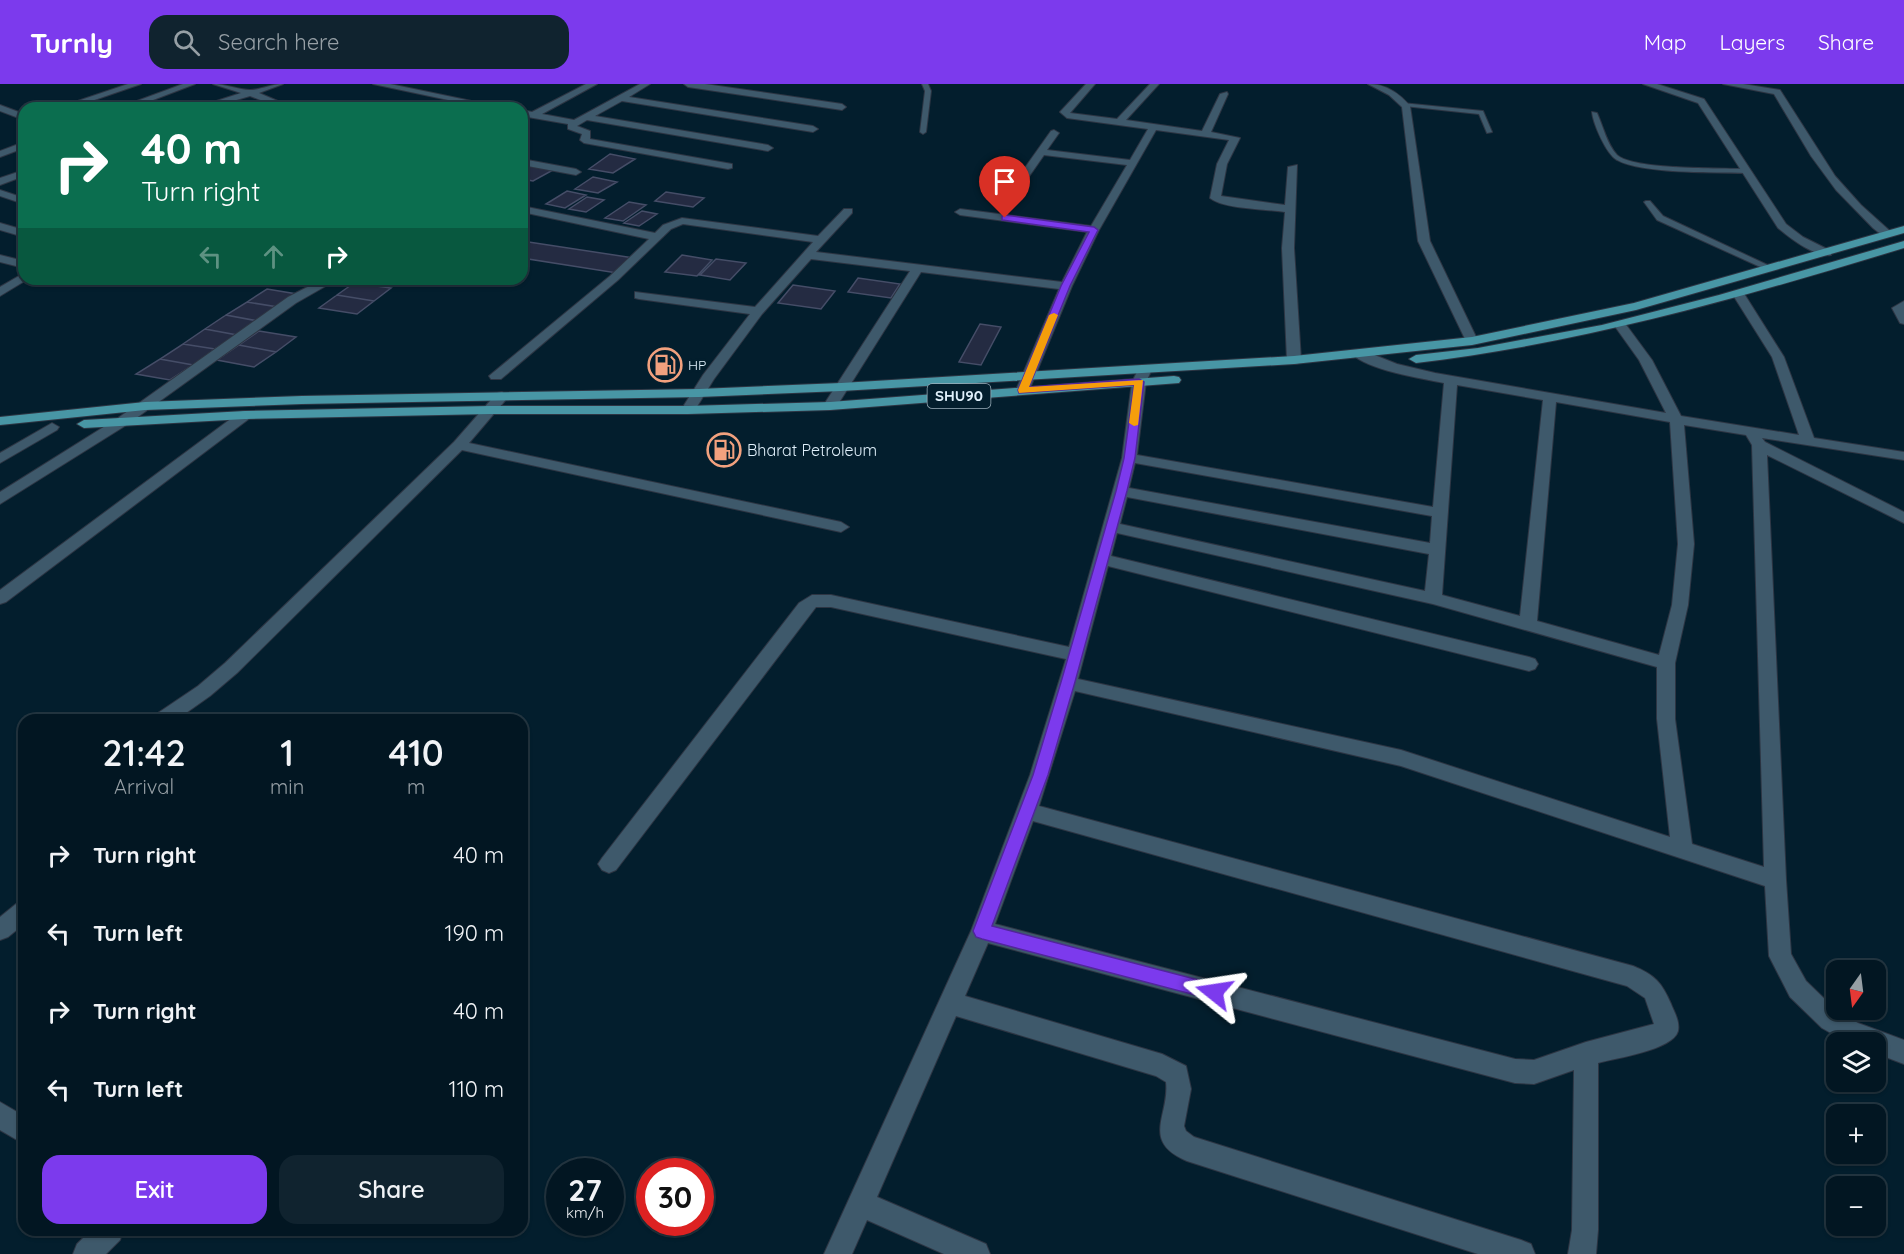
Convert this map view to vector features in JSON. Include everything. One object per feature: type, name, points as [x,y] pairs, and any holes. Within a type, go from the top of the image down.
[{"type":"main road","points":[[0,421],[144,406],[699,393],[1029,376],[1142,376],[1472,341],[1636,306],[1827,253],[1904,229]]},
{"type":"main road","name":"SHU90","points":[[0,432],[123,421],[245,415],[490,410],[688,410],[830,406],[1023,390],[1142,376],[1375,363],[1479,353],[1620,326],[1739,295],[1904,244]]},
{"type":"street","points":[[81,102],[137,84]]},
{"type":"street","points":[[140,102],[191,84]]},
{"type":"street","points":[[217,84],[249,92],[274,102]]},
{"type":"street","points":[[218,102],[279,84]]},
{"type":"street","points":[[377,84],[469,102]]},
{"type":"street","points":[[528,118],[593,84]]},
{"type":"street","points":[[646,84],[574,123],[571,128],[587,133],[585,140],[587,141],[728,166]]},
{"type":"street","points":[[688,84],[842,107]]},
{"type":"street","points":[[1091,84],[1065,114],[1072,117],[1206,133],[1236,139],[1222,164],[1215,198],[1223,201],[1290,209]]},
{"type":"street","points":[[1118,123],[1155,84]]},
{"type":"street","points":[[1372,84],[1392,93],[1404,104],[1424,240],[1472,341]]},
{"type":"street","points":[[1647,84],[1687,95],[1701,102],[1782,226],[1799,239],[1827,253]]},
{"type":"street","points":[[1727,84],[1777,92],[1817,158],[1843,193],[1861,213],[1887,234]]},
{"type":"street","points":[[1206,133],[1224,94]]},
{"type":"street","points":[[619,98],[813,129]]},
{"type":"street","points":[[0,108],[18,115]]},
{"type":"street","points":[[528,114],[574,123]]},
{"type":"street","points":[[585,117],[768,148]]},
{"type":"street","points":[[1023,390],[1066,286],[1094,230],[1153,128]]},
{"type":"street","points":[[1017,186],[1054,133]]},
{"type":"street","points":[[2,152],[18,147]]},
{"type":"street","points":[[1041,152],[1133,163]]},
{"type":"street","points":[[528,163],[576,172]]},
{"type":"street","points":[[1293,167],[1288,248],[1294,360]]},
{"type":"street","points":[[0,182],[18,175]]},
{"type":"street","points":[[0,193],[18,199]]},
{"type":"street","points":[[528,210],[657,237]]},
{"type":"street","points":[[688,410],[758,311],[848,211]]},
{"type":"street","points":[[960,212],[1094,230]]},
{"type":"street","points":[[496,376],[614,278],[667,227],[682,221],[821,240]]},
{"type":"street","points":[[0,226],[18,232]]},
{"type":"street","points":[[809,255],[1066,286]]},
{"type":"street","points":[[0,258],[18,263]]},
{"type":"street","points":[[830,406],[918,268]]},
{"type":"street","points":[[0,292],[18,281]]},
{"type":"street","points":[[0,499],[123,421],[292,300],[321,285]]},
{"type":"street","points":[[639,295],[758,311]]},
{"type":"street","points":[[1739,295],[1778,357],[1808,441]]},
{"type":"street","points":[[1904,305],[1898,308],[1904,320]]},
{"type":"street","points":[[1620,326],[1645,360],[1677,421],[1686,544],[1680,605],[1666,663],[1666,719],[1682,850]]},
{"type":"street","points":[[1358,353],[1375,363],[1677,421],[1756,439],[1808,441],[1904,456]]},
{"type":"street","points":[[838,1254],[982,931],[1041,775],[1122,491],[1130,458],[1142,376]]},
{"type":"street","points":[[1433,598],[1450,378]]},
{"type":"street","points":[[171,714],[204,691],[231,668],[459,445],[502,396]]},
{"type":"street","points":[[1528,625],[1550,397]]},
{"type":"street","points":[[0,598],[245,415]]},
{"type":"street","points":[[0,459],[52,427]]},
{"type":"street","points":[[1756,439],[1904,518]]},
{"type":"street","points":[[1756,439],[1780,957],[1798,988],[1830,1020],[1842,1028],[1904,1052]]},
{"type":"street","points":[[459,445],[841,527]]},
{"type":"street","points":[[1130,458],[1440,513]]},
{"type":"street","points":[[1122,491],[1437,550]]},
{"type":"street","points":[[1111,527],[1433,598],[1666,663]]},
{"type":"street","points":[[1103,559],[1529,664]]},
{"type":"street","points":[[609,864],[805,607],[812,601],[831,601],[1074,654]]},
{"type":"street","points":[[1068,682],[1401,758],[1775,880]]},
{"type":"street","points":[[982,931],[1515,1071],[1534,1072],[1586,1054],[1655,1037],[1666,1030],[1666,1021],[1654,991],[1633,977],[1027,811]]},
{"type":"street","points":[[0,930],[18,916]]},
{"type":"street","points":[[950,1003],[1162,1066],[1176,1074],[1179,1089],[1171,1126],[1176,1140],[1187,1148],[1521,1254]]},
{"type":"street","points":[[1582,1254],[1585,1230],[1586,1054]]},
{"type":"street","points":[[0,1115],[18,1127]]},
{"type":"street","points":[[860,1203],[976,1254]]},
{"type":"street","points":[[87,1254],[104,1236]]},
{"type":"lane","points":[[923,132],[928,91],[925,84]]},
{"type":"lane","points":[[1404,104],[1481,112],[1489,132]]},
{"type":"lane","points":[[1594,113],[1617,159],[1652,165],[1746,171]]},
{"type":"lane","points":[[1648,202],[1660,218],[1770,268]]},
{"type":"building","points":[[610,154],[635,159],[613,173],[589,169]]},
{"type":"building","points":[[528,164],[553,170],[533,181],[528,180]]},
{"type":"building","points":[[593,177],[617,182],[598,193],[575,189]]},
{"type":"building","points":[[567,191],[586,195],[565,208],[546,204]]},
{"type":"building","points":[[666,192],[704,198],[693,207],[655,201]]},
{"type":"building","points":[[587,197],[604,200],[586,212],[569,209]]},
{"type":"building","points":[[629,202],[646,205],[623,221],[605,218]]},
{"type":"building","points":[[642,211],[657,214],[639,226],[624,223]]},
{"type":"building","points":[[528,242],[634,258],[617,273],[528,259]]},
{"type":"building","points":[[682,255],[712,260],[697,276],[665,272]]},
{"type":"building","points":[[716,259],[746,263],[730,280],[700,275]]},
{"type":"building","points":[[858,278],[900,284],[891,298],[848,292]]},
{"type":"building","points":[[351,285],[391,288],[374,301],[337,295]]},
{"type":"building","points":[[793,285],[835,291],[821,309],[778,303]]},
{"type":"building","points":[[267,289],[297,294],[278,307],[247,302]]},
{"type":"building","points":[[337,295],[374,301],[357,314],[319,308]]},
{"type":"building","points":[[247,302],[278,307],[258,321],[226,315]]},
{"type":"building","points":[[226,315],[258,321],[237,335],[205,329]]},
{"type":"building","points":[[980,324],[1001,327],[981,365],[959,362]]},
{"type":"building","points":[[205,329],[237,335],[215,349],[183,344]]},
{"type":"building","points":[[259,331],[296,337],[276,352],[239,345]]},
{"type":"building","points":[[183,344],[215,349],[193,365],[160,359]]},
{"type":"building","points":[[239,345],[276,352],[254,367],[217,360]]},
{"type":"building","points":[[160,359],[193,365],[170,380],[136,374]]},
{"type":"slow traffic","points":[[1054,315],[1023,390],[1139,382],[1134,423]]},
{"type":"place","name":"HP","points":[[665,365]]},
{"type":"place","name":"Bharat Petroleum","points":[[724,450]]},
{"type":"route","points":[[1005,218],[1094,230],[1066,286],[1023,390],[1139,382],[1130,458],[1068,682],[1041,775],[982,931],[1214,992]]}]
